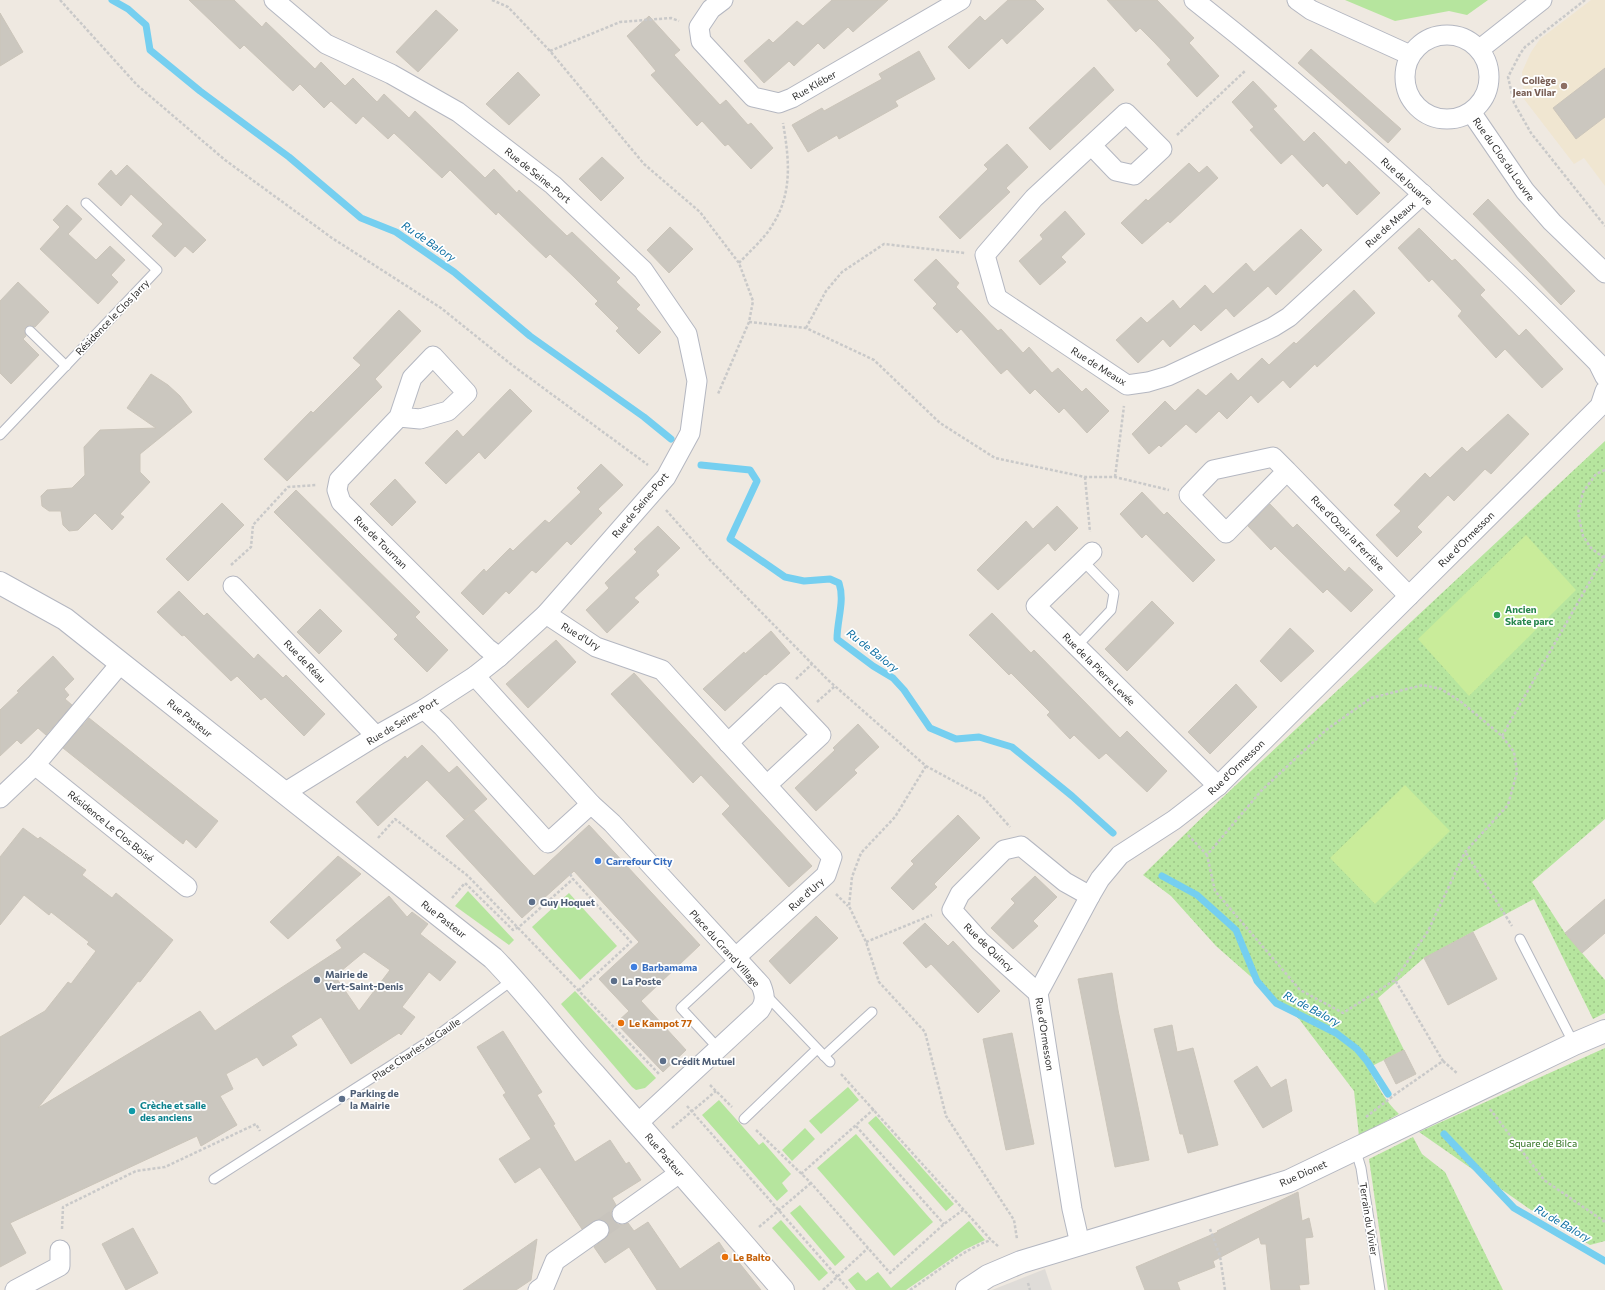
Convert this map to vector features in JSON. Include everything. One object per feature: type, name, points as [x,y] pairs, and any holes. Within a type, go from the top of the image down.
[{"type":"street","name":"Rue de Seine-Port","points":[[274,0],[326,44],[391,74],[458,112],[553,185],[643,270],[686,334],[697,381],[690,433],[666,477],[546,614],[500,657],[475,676],[424,709],[376,736],[284,793]]},
{"type":"street","points":[[699,27],[711,9],[723,0]]},
{"type":"street","name":"Rue Kléber","points":[[699,27],[701,41],[753,98],[779,103],[792,98],[961,0]]},
{"type":"street","name":"Rue de Jouarre","points":[[1194,0],[1262,54],[1423,194],[1503,268],[1598,363],[1605,377]]},
{"type":"street","points":[[1298,0],[1311,10],[1410,55]]},
{"type":"street","points":[[1480,49],[1542,0]]},
{"type":"street","points":[[1444,34],[1457,35],[1469,40],[1480,49],[1487,61],[1490,75],[1488,89],[1482,102],[1471,112],[1458,118],[1444,120],[1430,116],[1418,108],[1409,96],[1405,82],[1405,68],[1410,55],[1419,44],[1430,38],[1444,34]]},
{"type":"street","name":"Rue du Clos du Louvre","points":[[1471,112],[1525,191],[1552,222],[1605,273]]},
{"type":"street","points":[[985,255],[1034,198],[1126,113],[1162,149],[1134,175],[1116,171],[1092,146]]},
{"type":"street","name":"Rue de Meaux","points":[[985,255],[997,298],[1126,385],[1148,382],[1168,376],[1278,324],[1289,317],[1423,194]]},
{"type":"street","name":"Rue d'Ormesson","points":[[1080,1244],[1072,1210],[1038,993],[1100,879],[1120,854],[1174,820],[1218,786],[1409,596],[1602,399]]},
{"type":"street","points":[[338,486],[339,480],[399,417]]},
{"type":"street","name":"Rue d'Ozoir la Ferrière","points":[[1189,495],[1213,470],[1273,457],[1409,596]]},
{"type":"street","points":[[1189,495],[1226,533],[1287,471]]},
{"type":"street","name":"Rue de Tournan","points":[[338,486],[337,490],[341,502],[487,648],[500,657]]},
{"type":"street","name":"Rue de la Pierre Levée","points":[[1087,557],[1036,606],[1218,786]]},
{"type":"street","name":"Rue Pasteur","points":[[0,583],[64,619],[493,958],[514,979],[594,1075],[655,1142],[783,1290]]},
{"type":"street","name":"Rue de Réau","points":[[233,586],[376,736]]},
{"type":"street","name":"Rue d'Ury","points":[[546,614],[596,647],[662,670],[832,857],[826,875],[735,958]]},
{"type":"street","points":[[0,798],[35,765],[121,663]]},
{"type":"street","name":"Place du Grand Village","points":[[475,676],[591,804],[612,823],[761,985],[765,993],[764,1004],[760,1010],[638,1123]]},
{"type":"street","points":[[728,743],[781,693],[821,735],[767,786]]},
{"type":"street","points":[[424,709],[442,726],[548,843],[591,804]]},
{"type":"street","name":"Résidence Le Clos Boisé","points":[[35,765],[187,887]]},
{"type":"street","points":[[952,910],[960,894],[1004,850],[1021,846],[1065,882],[1090,896]]},
{"type":"street","name":"Rue de Quincy","points":[[952,910],[980,941],[1038,993]]},
{"type":"street","name":"Rue Dionet","points":[[967,1290],[988,1276],[1021,1262],[1289,1181],[1574,1044],[1605,1031]]},
{"type":"street","points":[[622,1214],[681,1172]]},
{"type":"street","points":[[538,1290],[545,1285],[555,1261],[599,1230]]},
{"type":"street","points":[[15,1290],[60,1266],[60,1250]]},
{"type":"lane","name":"Résidence le Clos Jarry","points":[[0,434],[158,270],[86,203]]},
{"type":"lane","points":[[30,332],[66,366]]},
{"type":"lane","points":[[0,420],[7,427]]},
{"type":"lane","points":[[1076,647],[1111,610],[1114,593],[1087,557]]},
{"type":"lane","points":[[1520,939],[1574,1044]]},
{"type":"lane","points":[[718,1048],[681,1008],[735,958]]},
{"type":"lane","name":"Place Charles de Gaulle","points":[[214,1179],[434,1038],[514,979]]},
{"type":"lane","points":[[765,993],[827,1059],[872,1012]]},
{"type":"lane","points":[[744,1119],[817,1049]]},
{"type":"lane","name":"Terrain du Vivier","points":[[1355,1148],[1361,1168],[1380,1290]]},
{"type":"path","points":[[60,0],[137,85],[225,160],[332,238],[441,308],[512,365],[666,477],[674,487],[666,510],[710,560],[828,680],[926,766],[983,797],[1015,832],[1021,846]]},
{"type":"path","points":[[492,0],[508,8],[550,51],[644,164],[700,212],[739,263],[753,302],[750,322],[716,400]]},
{"type":"path","points":[[1586,0],[1525,48],[1520,54],[1508,77],[1514,103],[1531,133],[1605,226]]},
{"type":"path","points":[[550,51],[620,22],[672,18],[699,27]]},
{"type":"path","points":[[1162,149],[1262,54]]},
{"type":"path","points":[[739,263],[773,224],[787,194],[788,154],[779,103]]},
{"type":"path","points":[[806,328],[826,291],[842,272],[884,244],[985,255]]},
{"type":"path","points":[[750,322],[806,328],[874,360],[940,423],[995,458],[1085,477],[1115,477],[1189,495]]},
{"type":"path","points":[[1115,477],[1126,385]]},
{"type":"path","points":[[1502,736],[1604,556],[1591,548],[1583,536],[1578,513],[1583,492],[1596,474],[1605,470]]},
{"type":"path","points":[[1085,477],[1087,557]]},
{"type":"path","points":[[233,586],[231,565],[251,547],[253,525],[288,488],[316,485],[338,486]]},
{"type":"path","points":[[1174,820],[1207,855],[1215,891],[1300,990],[1343,1013],[1395,980],[1428,931],[1465,852],[1508,804],[1517,772],[1514,752],[1502,736],[1460,701],[1441,689],[1422,685],[1371,698],[1326,730],[1261,791],[1207,855]]},
{"type":"path","points":[[926,766],[895,816],[862,853],[852,877],[849,906],[866,942],[879,982],[925,1032],[946,1116],[1014,1220],[1021,1262]]},
{"type":"path","points":[[362,855],[395,819],[468,876],[519,927],[578,991],[674,1090],[692,1113],[849,1290]]},
{"type":"path","points":[[1465,852],[1520,939]]},
{"type":"path","points":[[570,874],[631,942],[578,991]]},
{"type":"path","points":[[438,914],[465,883],[513,930],[519,927],[573,879]]},
{"type":"path","points":[[866,942],[913,922],[952,910]]},
{"type":"path","points":[[1355,1148],[1355,1125],[1443,1061],[1395,980]]},
{"type":"path","points":[[827,1059],[874,1109],[991,1240],[1021,1262]]},
{"type":"path","points":[[695,1069],[810,1183],[890,1273],[944,1224],[963,1210]]},
{"type":"path","points":[[655,1142],[692,1113],[716,1091]]},
{"type":"path","points":[[1477,1091],[1544,1180],[1605,1222]]},
{"type":"path","points":[[801,1174],[874,1109]]},
{"type":"path","points":[[60,1250],[63,1207],[104,1186],[136,1171],[166,1167],[256,1124],[269,1144]]},
{"type":"path","points":[[856,1126],[944,1224]]},
{"type":"path","points":[[742,1242],[810,1183]]},
{"type":"path","points":[[1202,1207],[1220,1256],[1225,1290]]},
{"type":"path","points":[[910,1290],[964,1254],[991,1240]]},
{"type":"path","points":[[824,1290],[868,1248]]},
{"type":"shaded area","name":"Collège Jean Vilar","points":[[1591,0],[1605,0],[1605,186],[1584,158],[1574,164],[1524,99],[1522,72],[1531,52],[1540,39]]},
{"type":"shaded area","points":[[1045,1269],[1052,1290],[992,1290]]},
{"type":"green space","points":[[1345,0],[1488,0],[1467,15],[1449,11],[1395,21]]},
{"type":"green space","points":[[1605,441],[1605,819],[1532,882],[1565,933],[1605,980],[1605,1013],[1593,1019],[1534,899],[1424,958],[1378,998],[1404,1050],[1368,1068],[1385,1098],[1399,1114],[1359,1136],[1354,1091],[1299,1019],[1216,946],[1171,896],[1143,875],[1221,799]]},
{"type":"green space","name":"Ancien Skate parc","points":[[1526,535],[1576,590],[1469,696],[1418,639]]},
{"type":"green space","points":[[1405,785],[1450,831],[1375,904],[1330,858]]},
{"type":"green space","points":[[468,891],[514,940],[509,945],[455,906]]},
{"type":"green space","points":[[569,893],[617,946],[580,980],[532,927]]},
{"type":"green space","points":[[575,991],[656,1078],[645,1088],[636,1090],[632,1087],[561,1004]]},
{"type":"green space","name":"Square de Bilca","points":[[1605,1048],[1605,1241],[1590,1245],[1528,1208],[1419,1132]]},
{"type":"green space","points":[[848,1087],[859,1100],[821,1134],[809,1121]]},
{"type":"green space","points":[[719,1100],[759,1145],[763,1142],[791,1174],[782,1183],[788,1191],[777,1201],[702,1115]]},
{"type":"green space","points":[[876,1116],[954,1204],[946,1211],[868,1123]]},
{"type":"green space","points":[[805,1128],[815,1139],[792,1161],[782,1150]]},
{"type":"green space","points":[[856,1134],[933,1222],[894,1256],[817,1168]]},
{"type":"green space","points":[[1413,1137],[1422,1154],[1445,1172],[1503,1290],[1388,1290],[1369,1159]]},
{"type":"green space","points":[[800,1205],[845,1257],[835,1266],[790,1213]]},
{"type":"green space","points":[[781,1220],[828,1273],[819,1281],[772,1228]]},
{"type":"green space","points":[[969,1221],[985,1240],[964,1250],[906,1290],[856,1290],[848,1280],[858,1272],[866,1281],[878,1272],[891,1288]]},
{"type":"building","points":[[189,0],[234,0],[262,27],[266,22],[315,69],[321,62],[345,86],[353,78],[377,102],[384,94],[409,118],[415,111],[485,178],[494,169],[517,193],[519,190],[567,236],[572,232],[620,278],[616,282],[640,305],[636,309],[661,332],[639,354],[616,331],[619,328],[595,304],[598,301],[574,277],[550,254],[546,258],[498,212],[496,215],[450,170],[442,178],[394,133],[388,139],[363,116],[356,124],[331,101],[324,108],[300,84],[293,91],[244,45],[240,49]]},
{"type":"building","points":[[832,0],[888,0],[853,32],[848,27],[824,49],[818,43],[794,66],[789,61],[764,83],[744,61],[769,39],[773,43],[797,21],[803,26]]},
{"type":"building","points":[[1008,0],[1035,0],[1044,9],[1007,44],[1002,38],[969,69],[948,47],[980,16],[985,21]]},
{"type":"building","points":[[1107,0],[1157,0],[1194,38],[1189,43],[1219,76],[1197,97],[1167,64],[1171,60],[1140,28],[1136,32]]},
{"type":"building","points":[[436,10],[458,30],[418,72],[396,52]]},
{"type":"building","points":[[0,13],[23,52],[0,66]]},
{"type":"building","points":[[649,16],[680,50],[674,55],[720,105],[726,100],[748,125],[751,123],[773,148],[751,169],[728,144],[725,146],[702,121],[697,126],[651,75],[656,71],[627,36]]},
{"type":"building","points":[[1311,49],[1401,129],[1388,143],[1298,63]]},
{"type":"building","points":[[919,51],[935,79],[895,101],[898,106],[839,139],[837,135],[808,152],[792,125],[822,108],[824,111],[882,79],[879,74]]},
{"type":"building","points":[[1094,67],[1114,90],[1050,150],[1029,128]]},
{"type":"building","points":[[1605,68],[1605,117],[1576,139],[1553,108]]},
{"type":"building","points":[[518,72],[540,95],[509,125],[486,104]]},
{"type":"building","points":[[1253,81],[1277,106],[1273,109],[1304,142],[1314,132],[1346,165],[1349,161],[1380,193],[1357,215],[1327,183],[1323,187],[1292,154],[1281,164],[1250,130],[1254,127],[1232,102]]},
{"type":"building","points":[[1007,144],[1028,167],[1006,188],[1010,192],[960,239],[939,217],[988,169],[984,165]]},
{"type":"building","points":[[602,157],[624,178],[601,201],[579,179]]},
{"type":"building","points":[[1189,163],[1199,173],[1207,166],[1218,178],[1170,223],[1168,221],[1142,244],[1121,223],[1146,199],[1148,201]]},
{"type":"building","points":[[127,165],[206,240],[193,253],[185,246],[175,257],[152,236],[163,224],[131,194],[121,206],[98,184],[111,170],[116,176]]},
{"type":"building","points":[[1488,199],[1575,291],[1561,305],[1473,214]]},
{"type":"building","points":[[67,205],[82,219],[68,234],[96,260],[110,246],[125,260],[111,275],[118,282],[98,304],[40,249],[60,227],[53,220]]},
{"type":"building","points":[[1065,211],[1085,234],[1061,257],[1066,262],[1040,285],[1019,261],[1043,239],[1040,235]]},
{"type":"building","points":[[670,227],[693,249],[669,273],[647,250]]},
{"type":"building","points":[[1419,228],[1452,261],[1455,259],[1485,290],[1480,295],[1519,336],[1526,329],[1563,369],[1542,388],[1505,349],[1496,358],[1458,316],[1462,311],[1432,279],[1429,282],[1398,248]]},
{"type":"building","points":[[1301,229],[1322,250],[1276,295],[1268,286],[1234,317],[1226,308],[1201,331],[1194,324],[1170,347],[1163,339],[1138,363],[1116,340],[1141,317],[1147,323],[1173,300],[1180,309],[1205,285],[1213,294],[1246,263],[1254,272]]},
{"type":"building","points":[[936,259],[959,283],[956,287],[998,331],[1001,329],[1023,353],[1029,347],[1052,373],[1058,368],[1082,392],[1086,388],[1109,411],[1087,433],[1064,408],[1059,413],[1035,389],[1030,394],[1007,369],[1001,374],[961,329],[957,333],[933,308],[937,304],[914,280]]},
{"type":"building","points":[[18,282],[49,312],[35,327],[29,325],[24,329],[26,336],[23,339],[39,355],[11,384],[0,373],[0,301]]},
{"type":"building","points":[[1354,290],[1375,313],[1317,367],[1315,364],[1290,388],[1283,380],[1258,403],[1251,395],[1227,419],[1219,411],[1196,433],[1186,424],[1161,447],[1159,445],[1149,454],[1132,434],[1165,401],[1175,411],[1198,389],[1206,396],[1231,373],[1238,381],[1262,358],[1269,365],[1294,342],[1296,344]]},
{"type":"building","points":[[399,310],[421,331],[375,379],[382,387],[287,481],[264,459],[311,411],[313,413],[361,365],[353,358]]},
{"type":"building","points":[[151,374],[168,385],[180,396],[192,412],[140,454],[140,472],[150,482],[120,514],[124,517],[112,530],[95,513],[78,530],[69,531],[63,525],[61,511],[49,511],[42,506],[41,496],[47,490],[72,488],[85,475],[84,447],[100,430],[156,428],[127,408]]},
{"type":"building","points":[[510,389],[532,411],[485,459],[479,452],[446,484],[425,463],[457,430],[463,437]]},
{"type":"building","points":[[1508,414],[1529,434],[1491,474],[1485,469],[1454,501],[1448,495],[1417,527],[1422,532],[1397,557],[1376,535],[1401,511],[1394,505],[1425,473],[1430,478],[1462,447],[1467,452]]},
{"type":"building","points":[[601,464],[623,485],[598,509],[602,513],[571,545],[567,541],[536,573],[532,570],[509,594],[506,591],[483,615],[461,593],[484,569],[486,572],[510,548],[513,551],[545,520],[549,523],[581,492],[577,488]]},
{"type":"building","points":[[395,479],[416,502],[392,526],[370,504]]},
{"type":"building","points":[[296,490],[420,612],[415,617],[448,650],[427,672],[394,639],[398,635],[274,512]]},
{"type":"building","points":[[1142,492],[1164,515],[1167,512],[1215,560],[1193,582],[1146,534],[1142,538],[1120,514]]},
{"type":"building","points":[[222,503],[244,525],[188,581],[166,559]]},
{"type":"building","points":[[1270,504],[1293,528],[1297,524],[1345,572],[1349,567],[1373,590],[1351,612],[1327,589],[1323,593],[1275,546],[1271,550],[1248,526]]},
{"type":"building","points":[[1057,506],[1078,528],[1055,551],[1048,543],[998,590],[977,570],[1026,521],[1033,529]]},
{"type":"building","points":[[658,526],[680,548],[656,571],[659,575],[634,598],[639,602],[607,633],[586,610],[609,588],[605,583],[637,552],[634,549]]},
{"type":"building","points":[[179,591],[204,616],[207,613],[254,659],[258,654],[283,678],[286,675],[325,714],[304,736],[265,697],[261,700],[237,676],[231,681],[184,635],[182,636],[157,612]]},
{"type":"building","points":[[1152,601],[1174,623],[1127,671],[1105,649]]},
{"type":"building","points":[[320,609],[342,631],[319,654],[297,632]]},
{"type":"building","points":[[992,613],[1031,653],[1034,650],[1120,738],[1127,731],[1167,771],[1147,792],[1106,753],[1099,759],[1074,735],[1070,739],[1047,715],[1050,712],[1011,673],[1009,675],[969,635]]},
{"type":"building","points":[[1290,628],[1314,651],[1281,682],[1260,661]]},
{"type":"building","points":[[771,631],[790,653],[725,711],[703,689],[744,652],[745,654]]},
{"type":"building","points":[[556,640],[576,662],[528,708],[506,684]]},
{"type":"building","points":[[53,656],[74,679],[64,689],[69,695],[65,699],[72,705],[46,735],[38,728],[21,744],[17,740],[0,756],[0,710]]},
{"type":"building","points":[[634,673],[812,866],[789,887],[722,814],[730,806],[701,775],[693,783],[611,694]]},
{"type":"building","points":[[1236,684],[1257,707],[1210,754],[1188,732]]},
{"type":"building","points":[[89,718],[218,821],[196,848],[186,839],[183,844],[63,748]]},
{"type":"building","points":[[858,724],[879,747],[854,770],[857,773],[816,811],[795,788],[835,750],[833,748]]},
{"type":"building","points":[[422,745],[449,773],[457,766],[487,799],[464,819],[427,780],[378,826],[356,802],[405,756],[407,759]]},
{"type":"building","points":[[474,811],[534,876],[589,825],[700,945],[641,1001],[686,1050],[663,1072],[616,1023],[629,1011],[599,979],[639,942],[574,871],[522,918],[446,836]]},
{"type":"building","points":[[958,815],[980,838],[934,884],[937,887],[913,910],[891,888],[914,864],[911,861]]},
{"type":"building","points":[[23,828],[38,839],[40,837],[86,870],[82,875],[112,898],[116,893],[173,940],[140,982],[138,981],[38,1108],[200,1011],[215,1031],[342,948],[336,940],[389,896],[407,917],[412,912],[428,924],[420,934],[456,962],[440,981],[429,972],[402,1007],[415,1017],[401,1035],[399,1033],[351,1064],[321,1017],[291,1036],[297,1045],[263,1066],[257,1057],[226,1074],[233,1089],[220,1096],[237,1125],[201,1146],[197,1136],[10,1223],[26,1253],[0,1267],[0,1037],[45,1011],[68,982],[71,984],[96,951],[87,944],[89,942],[51,912],[49,915],[24,895],[0,925],[0,857]],"holes":[[[364,952],[390,970],[359,1011],[335,976]]]},
{"type":"building","points":[[338,856],[361,874],[288,939],[270,922]]},
{"type":"building","points":[[1035,876],[1057,897],[1033,921],[1038,926],[1013,949],[991,928],[1015,903],[1011,899]]},
{"type":"building","points":[[1605,899],[1605,933],[1582,953],[1565,933]]},
{"type":"building","points":[[816,916],[838,938],[790,984],[769,961]]},
{"type":"building","points":[[925,923],[948,946],[953,941],[1000,991],[978,1013],[931,964],[926,968],[903,943]]},
{"type":"building","points":[[1473,932],[1497,979],[1448,1005],[1424,958]]},
{"type":"building","points":[[1112,973],[1118,1010],[1149,1160],[1115,1167],[1078,979]]},
{"type":"building","points":[[1172,1025],[1177,1052],[1193,1048],[1218,1145],[1188,1153],[1183,1134],[1180,1134],[1154,1029]]},
{"type":"building","points":[[503,1031],[542,1092],[537,1095],[555,1124],[553,1125],[575,1162],[610,1140],[626,1164],[629,1162],[641,1180],[612,1198],[616,1205],[612,1210],[611,1215],[613,1221],[617,1224],[623,1225],[628,1223],[634,1231],[648,1222],[680,1269],[719,1242],[733,1263],[737,1260],[761,1290],[657,1290],[629,1247],[605,1263],[594,1247],[609,1235],[610,1229],[608,1224],[603,1220],[598,1219],[582,1229],[540,1167],[515,1183],[499,1159],[531,1139],[503,1095],[506,1093],[477,1047]]},
{"type":"building","points":[[1012,1033],[1034,1144],[1006,1150],[983,1039]]},
{"type":"building","points":[[1404,1050],[1416,1074],[1396,1084],[1384,1060]]},
{"type":"building","points":[[1257,1066],[1271,1088],[1286,1079],[1292,1111],[1263,1128],[1234,1081]]},
{"type":"building","points":[[1298,1192],[1302,1221],[1309,1218],[1313,1237],[1305,1238],[1309,1284],[1299,1285],[1300,1290],[1271,1290],[1266,1244],[1261,1244],[1259,1237],[1213,1261],[1215,1267],[1177,1282],[1180,1290],[1145,1290],[1136,1267],[1218,1232],[1217,1231]]},
{"type":"building","points":[[133,1228],[158,1273],[126,1290],[102,1244]]},
{"type":"building","points":[[537,1239],[531,1280],[516,1290],[463,1290]]},
{"type":"waterway","name":"Ru de Balory","points":[[112,0],[128,9],[146,25],[150,50],[200,91],[289,157],[361,218],[396,232],[454,272],[530,336],[644,417],[671,439]]},
{"type":"waterway","name":"Ru de Balory","points":[[701,465],[750,470],[757,481],[730,539],[785,577],[804,581],[830,579],[839,583],[841,590],[841,604],[837,639],[873,666],[893,678],[904,690],[930,728],[956,739],[979,737],[1012,747],[1072,796],[1113,833]]},
{"type":"waterway","name":"Ru de Balory","points":[[1162,876],[1197,895],[1236,930],[1257,981],[1276,1003],[1336,1033],[1357,1049],[1367,1061],[1388,1094]]},
{"type":"waterway","name":"Ru de Balory","points":[[1444,1134],[1514,1208],[1605,1261]]},
{"type":"tunnel","points":[[599,1230],[622,1214]]},
{"type":"place","name":"Collège Jean Vilar","points":[[1564,86]]},
{"type":"place","name":"Ancien Skate parc","points":[[1497,615]]},
{"type":"place","name":"Carrefour City","points":[[598,861]]},
{"type":"place","name":"Guy Hoquet","points":[[532,902]]},
{"type":"place","name":"Barbamama","points":[[634,967]]},
{"type":"place","name":"Mairie de Vert-Saint-Denis","points":[[317,980]]},
{"type":"place","name":"La Poste","points":[[614,981]]},
{"type":"place","name":"Le Kampot 77","points":[[621,1023]]},
{"type":"place","name":"Crédit Mutuel","points":[[663,1061]]},
{"type":"place","name":"Parking de la Mairie","points":[[342,1099]]},
{"type":"place","name":"Crèche et salle des anciens","points":[[132,1111]]},
{"type":"place","name":"Le Balto","points":[[725,1257]]}]
